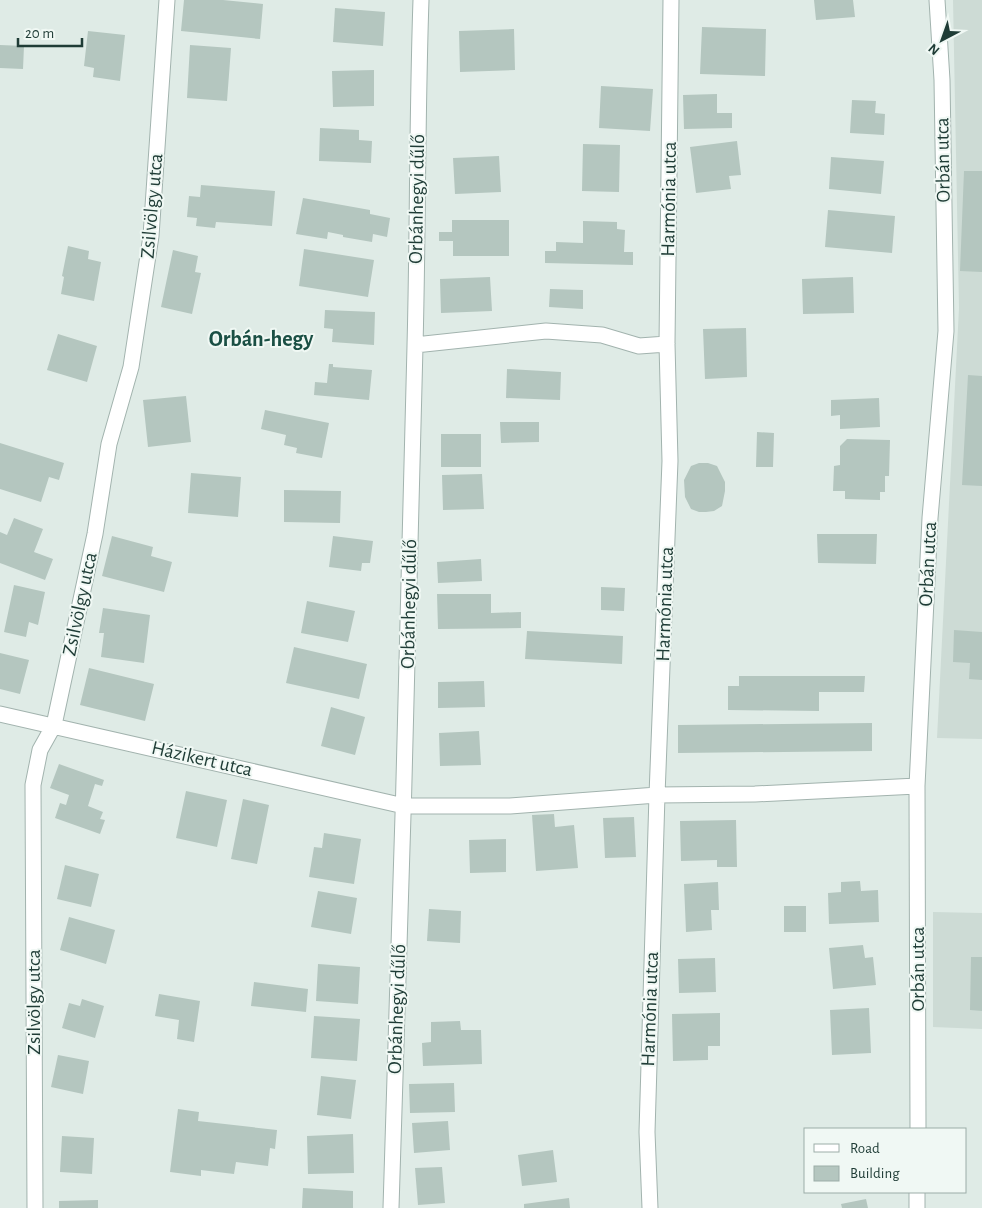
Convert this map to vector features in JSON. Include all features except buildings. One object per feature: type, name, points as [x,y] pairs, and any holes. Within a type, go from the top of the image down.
[{"type":"street","name":"Zsilvölgy utca","points":[[34,1208],[33,785],[40,750],[54,725],[95,534],[109,444],[131,367],[151,236],[168,0]]},
{"type":"street","name":"Orbánhegyi dűlő","points":[[390,1208],[404,806],[421,0]]},
{"type":"street","name":"Harmónia utca","points":[[650,1208],[646,1132],[670,460],[667,344],[671,0]]},
{"type":"street","name":"Orbán utca","points":[[918,1128],[917,786],[930,518],[946,331],[942,80],[937,0]]},
{"type":"street","points":[[415,345],[546,331],[602,335],[639,346],[667,344]]},
{"type":"street","name":"Házikert utca","points":[[0,714],[404,806],[510,806],[657,795],[755,794],[917,786]]},
{"type":"street","points":[[917,1208],[918,1193]]},
{"type":"shaded area","points":[[953,0],[982,0],[982,739],[937,738],[959,308]]},
{"type":"shaded area","points":[[933,912],[982,913],[982,1029],[933,1027]]},
{"type":"district","name":"Orbán-hegy","points":[[261,339]]}]
